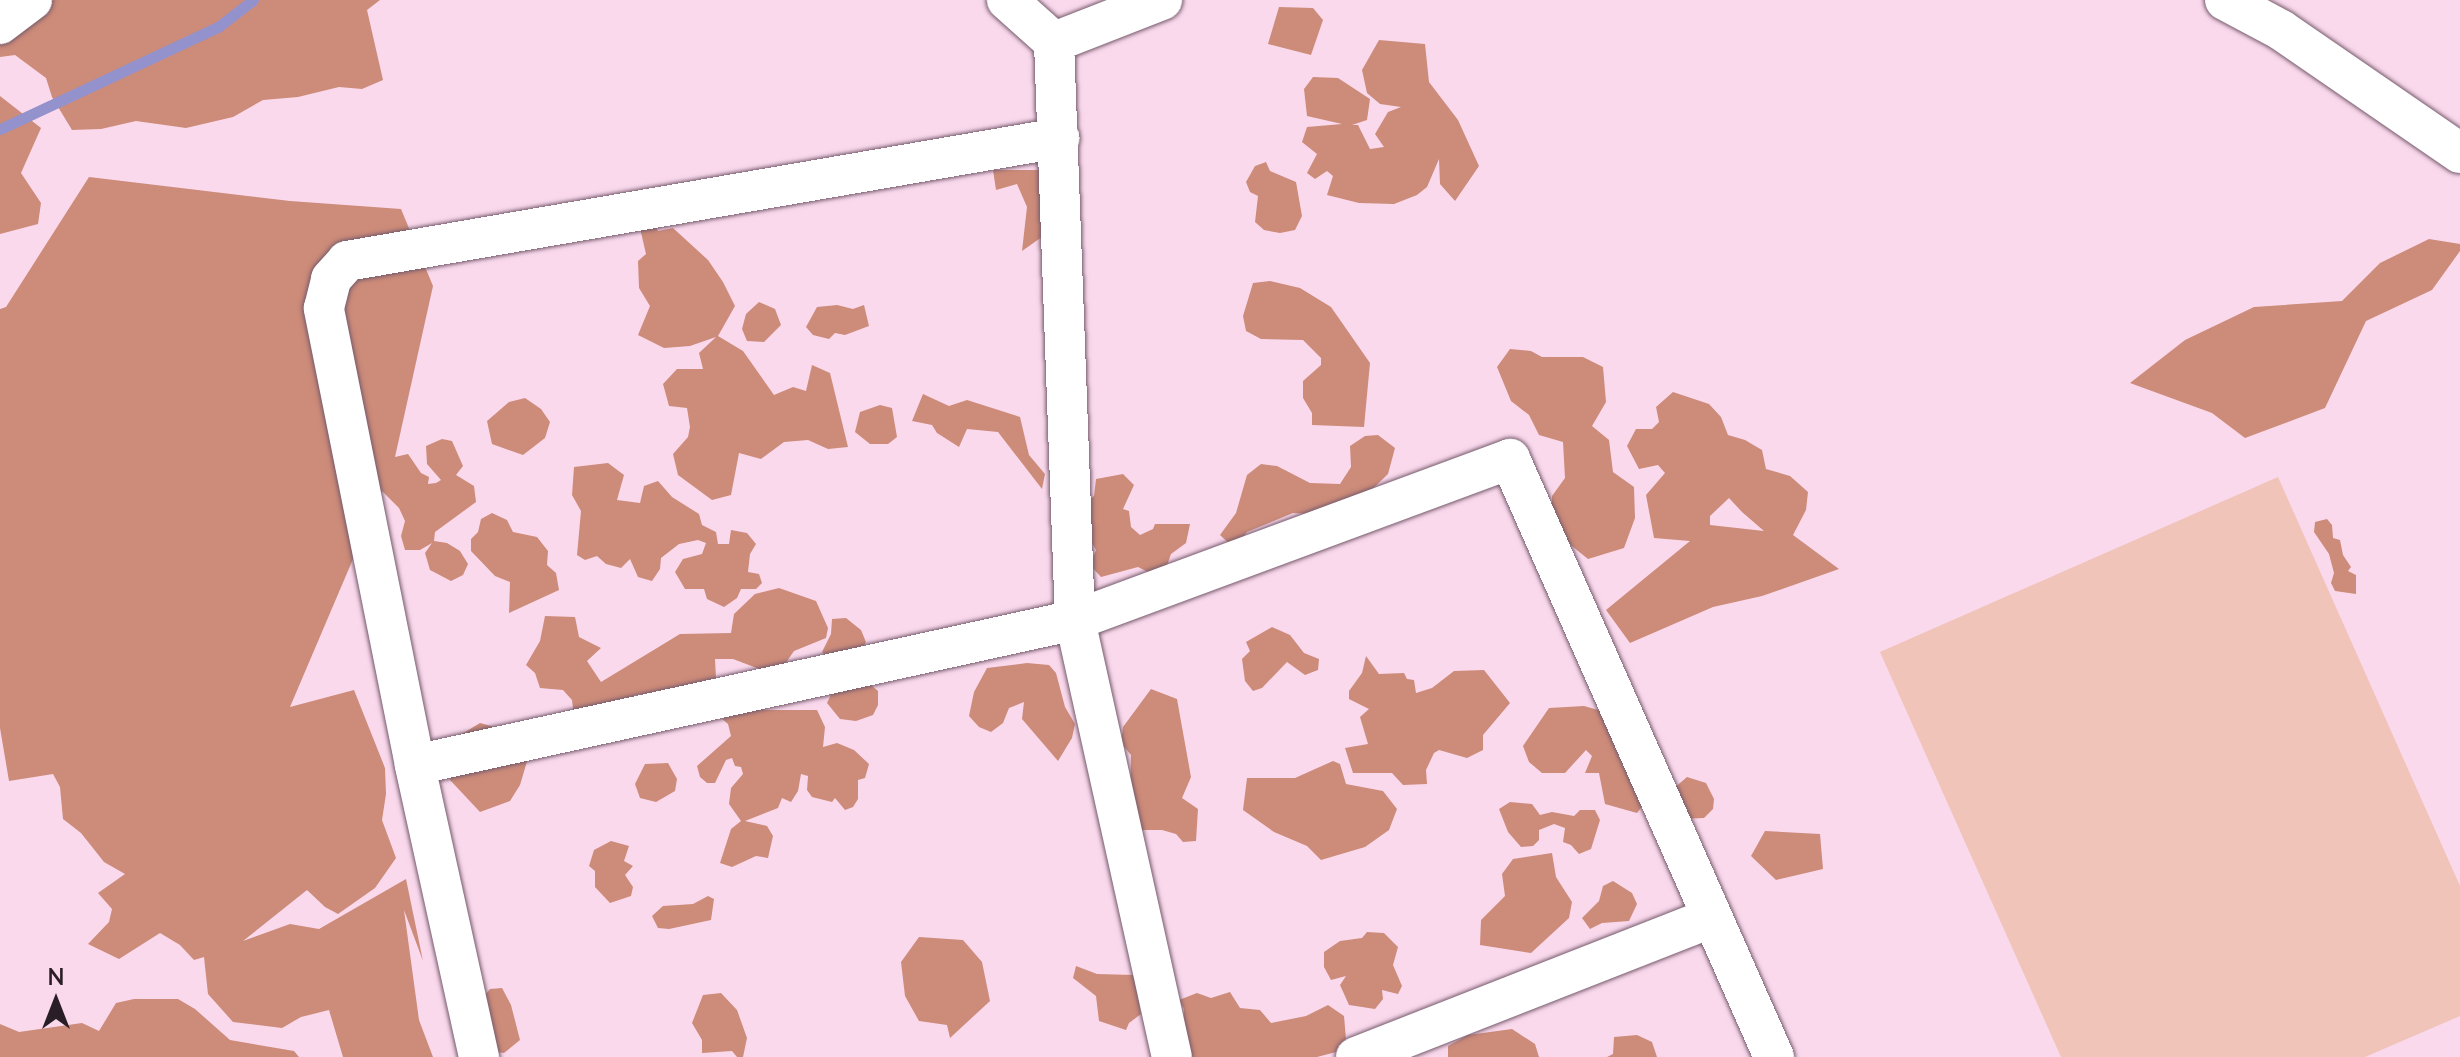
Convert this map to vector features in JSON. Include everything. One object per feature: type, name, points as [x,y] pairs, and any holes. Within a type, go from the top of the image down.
[{"type":"street","points":[[0,24],[32,0]]},
{"type":"street","points":[[1007,0],[1054,42],[1075,620],[1172,1057]]},
{"type":"street","points":[[1054,42],[1162,0]]},
{"type":"street","points":[[2225,0],[2281,30],[2460,153]]},
{"type":"street","points":[[479,1057],[415,765],[324,308],[331,279],[347,261],[1059,138]]},
{"type":"street","points":[[415,765],[1075,620],[1510,459],[1774,1057]]},
{"type":"street","points":[[1356,1057],[1711,918]]},
{"type":"shaded area","points":[[0,0],[380,0],[367,10],[383,80],[362,89],[339,87],[298,97],[263,100],[233,117],[186,128],[136,121],[101,129],[72,130],[52,97],[46,78],[15,55],[0,57]]},
{"type":"shaded area","points":[[1279,7],[1313,8],[1323,20],[1311,55],[1268,44]]},
{"type":"shaded area","points":[[1379,40],[1425,44],[1429,82],[1458,120],[1479,166],[1455,201],[1440,184],[1439,159],[1427,187],[1417,195],[1394,204],[1359,203],[1327,195],[1333,176],[1327,171],[1315,179],[1307,173],[1317,154],[1302,142],[1307,127],[1342,124],[1307,116],[1304,89],[1313,77],[1338,78],[1370,99],[1367,120],[1352,125],[1358,125],[1370,149],[1384,147],[1375,134],[1388,112],[1401,107],[1380,104],[1367,93],[1362,70]]},
{"type":"shaded area","points":[[0,96],[41,128],[21,173],[41,203],[38,224],[0,234]]},
{"type":"shaded area","points":[[1266,162],[1270,171],[1296,182],[1302,216],[1295,230],[1280,233],[1264,230],[1255,222],[1258,196],[1250,192],[1246,182],[1255,166]]},
{"type":"shaded area","points":[[993,170],[1047,170],[1049,232],[1022,251],[1027,207],[1017,184],[996,190]]},
{"type":"shaded area","points":[[89,177],[290,201],[401,209],[433,286],[395,457],[408,454],[421,473],[429,477],[428,484],[436,483],[441,480],[427,464],[426,446],[442,439],[452,441],[463,466],[456,475],[474,486],[476,502],[435,532],[434,541],[447,543],[460,551],[468,564],[463,575],[451,581],[430,570],[425,553],[432,543],[420,550],[405,550],[401,536],[405,521],[399,508],[382,491],[290,707],[354,690],[385,768],[386,794],[382,820],[396,858],[375,888],[338,914],[325,907],[307,890],[243,941],[290,924],[319,929],[406,879],[423,961],[404,910],[419,1020],[433,1057],[343,1057],[329,1010],[301,1017],[282,1028],[233,1022],[208,994],[204,957],[194,960],[180,945],[160,933],[119,959],[88,944],[109,922],[112,909],[98,893],[125,874],[104,862],[81,833],[63,819],[60,787],[53,774],[9,781],[0,728],[0,309],[6,307]]},
{"type":"shaded area","points":[[651,214],[658,231],[673,228],[708,260],[723,282],[735,306],[718,336],[743,351],[774,395],[793,387],[806,391],[812,365],[830,373],[848,447],[828,449],[808,440],[784,442],[761,459],[739,453],[731,495],[712,500],[678,475],[673,454],[688,437],[687,408],[669,406],[663,384],[677,369],[703,369],[699,353],[716,337],[690,346],[664,348],[638,335],[650,306],[639,288],[638,261],[646,254],[640,228]]},
{"type":"shaded area","points":[[2429,239],[2460,244],[2460,251],[2432,290],[2366,321],[2325,408],[2245,438],[2212,413],[2130,383],[2185,340],[2254,307],[2342,301],[2380,263]]},
{"type":"shaded area","points":[[1270,281],[1300,288],[1331,307],[1370,363],[1364,427],[1312,425],[1312,413],[1303,398],[1303,381],[1321,365],[1321,358],[1303,340],[1261,339],[1246,331],[1243,316],[1253,283]]},
{"type":"shaded area","points":[[759,302],[775,309],[781,325],[764,342],[747,341],[742,329],[746,314]]},
{"type":"shaded area","points":[[837,305],[853,309],[864,305],[869,326],[845,335],[835,333],[829,339],[813,335],[806,327],[817,307]]},
{"type":"shaded area","points":[[1510,349],[1531,351],[1542,357],[1583,357],[1603,367],[1606,402],[1592,426],[1609,440],[1613,472],[1634,487],[1635,518],[1624,548],[1588,559],[1552,530],[1552,496],[1565,478],[1563,442],[1539,435],[1529,415],[1511,401],[1497,367]]},
{"type":"shaded area","points":[[1673,392],[1709,404],[1721,417],[1728,435],[1762,450],[1766,469],[1790,476],[1808,492],[1806,510],[1793,535],[1839,569],[1762,596],[1713,607],[1630,643],[1606,610],[1690,541],[1654,538],[1646,495],[1665,473],[1658,465],[1639,469],[1627,446],[1636,429],[1652,429],[1659,422],[1656,407]],"holes":[[[1729,498],[1764,531],[1710,525],[1710,516]]]},
{"type":"shaded area","points":[[923,394],[949,406],[967,400],[1020,417],[1029,455],[1045,474],[1042,489],[998,432],[967,429],[959,447],[937,433],[932,425],[912,421]]},
{"type":"shaded area","points":[[525,398],[541,409],[550,422],[545,438],[523,455],[492,444],[487,421],[509,402]]},
{"type":"shaded area","points":[[880,405],[892,408],[897,437],[888,444],[870,444],[855,432],[860,412]]},
{"type":"shaded area","points":[[1378,435],[1395,448],[1388,474],[1361,500],[1311,514],[1293,513],[1247,532],[1235,549],[1220,535],[1236,513],[1247,475],[1261,464],[1277,466],[1310,483],[1340,484],[1351,467],[1350,446],[1365,436]]},
{"type":"shaded area","points":[[608,463],[624,475],[617,500],[640,503],[644,486],[658,481],[672,497],[699,514],[702,525],[716,532],[718,544],[729,544],[731,530],[747,533],[756,544],[750,554],[748,572],[759,574],[762,583],[756,589],[741,589],[737,598],[724,607],[707,599],[704,589],[685,589],[675,572],[683,559],[702,554],[706,543],[698,540],[679,544],[661,558],[660,569],[652,581],[638,577],[630,559],[621,568],[606,564],[597,556],[585,560],[577,555],[581,511],[572,495],[574,467]]},
{"type":"shaded area","points":[[1123,474],[1134,485],[1123,509],[1129,511],[1131,527],[1140,535],[1153,529],[1155,524],[1190,524],[1186,543],[1171,554],[1165,571],[1154,575],[1138,567],[1101,577],[1090,565],[1096,550],[1088,537],[1089,500],[1094,496],[1096,479]]},
{"type":"shaded area","points":[[2278,477],[2460,886],[2460,1016],[2365,1057],[2061,1057],[1880,652]]},
{"type":"shaded area","points":[[492,513],[507,520],[513,532],[537,537],[548,551],[547,565],[556,573],[559,590],[509,613],[510,582],[495,576],[471,551],[471,539],[478,532],[481,519]]},
{"type":"shaded area","points":[[2327,519],[2332,525],[2333,538],[2340,540],[2343,555],[2351,567],[2348,571],[2356,575],[2356,594],[2335,591],[2331,583],[2334,573],[2329,554],[2314,532],[2315,522]]},
{"type":"shaded area","points":[[779,588],[816,601],[828,628],[826,638],[794,651],[781,670],[762,670],[733,659],[715,659],[716,678],[661,692],[635,695],[621,711],[574,716],[572,700],[563,690],[540,688],[535,673],[526,665],[540,641],[545,616],[575,617],[579,637],[601,648],[587,661],[601,682],[680,634],[731,633],[734,614],[755,594]]},
{"type":"shaded area","points":[[846,618],[861,630],[866,642],[860,653],[832,662],[822,652],[831,634],[832,619]]},
{"type":"shaded area","points":[[1272,627],[1290,635],[1304,653],[1319,659],[1318,670],[1305,675],[1287,662],[1262,688],[1253,691],[1245,681],[1242,659],[1250,651],[1246,642]]},
{"type":"shaded area","points":[[1366,656],[1379,674],[1404,673],[1407,679],[1414,680],[1416,693],[1432,688],[1454,671],[1484,670],[1510,703],[1483,735],[1483,750],[1467,758],[1439,750],[1434,753],[1426,770],[1427,784],[1403,785],[1392,773],[1353,773],[1345,748],[1368,744],[1360,717],[1369,709],[1349,699],[1349,691],[1362,673]]},
{"type":"shaded area","points":[[1027,663],[1049,665],[1056,673],[1065,707],[1075,724],[1072,738],[1058,761],[1022,719],[1024,702],[1009,708],[1003,723],[991,732],[979,727],[969,716],[974,692],[987,668]]},
{"type":"shaded area","points":[[865,680],[878,691],[878,705],[873,715],[856,721],[840,719],[827,703],[836,684]]},
{"type":"shaded area","points":[[1151,689],[1177,699],[1191,777],[1182,798],[1198,809],[1196,841],[1183,842],[1176,834],[1162,830],[1139,830],[1130,799],[1131,755],[1121,743],[1123,727]]},
{"type":"shaded area","points":[[1614,693],[1647,800],[1637,813],[1605,804],[1599,773],[1585,773],[1592,756],[1586,750],[1565,773],[1542,773],[1529,762],[1523,746],[1549,708],[1584,706],[1598,710]]},
{"type":"shaded area","points":[[756,702],[765,710],[817,710],[825,727],[823,747],[837,743],[854,750],[869,764],[865,778],[858,780],[858,799],[853,807],[845,810],[835,798],[832,802],[812,797],[807,790],[808,776],[801,774],[798,791],[791,802],[782,798],[778,808],[745,821],[767,826],[773,836],[768,858],[756,856],[732,867],[720,863],[731,829],[741,821],[729,804],[731,788],[743,774],[741,767],[735,766],[732,758],[726,760],[715,783],[707,783],[700,777],[697,766],[731,736],[728,724],[722,719]]},
{"type":"shaded area","points":[[480,723],[513,732],[528,758],[520,785],[510,801],[480,812],[450,780],[447,743]]},
{"type":"shaded area","points":[[1333,761],[1340,764],[1346,784],[1383,791],[1397,809],[1389,830],[1365,847],[1321,860],[1307,846],[1274,832],[1243,810],[1247,778],[1295,778]]},
{"type":"shaded area","points":[[668,763],[677,779],[675,791],[656,802],[640,798],[635,784],[645,764]]},
{"type":"shaded area","points":[[1687,777],[1706,783],[1714,799],[1713,809],[1704,818],[1681,819],[1673,789]]},
{"type":"shaded area","points":[[1510,802],[1532,804],[1540,815],[1552,812],[1574,816],[1580,810],[1595,810],[1600,820],[1591,849],[1579,854],[1563,842],[1565,828],[1554,824],[1539,830],[1539,840],[1533,846],[1521,847],[1508,832],[1499,809]]},
{"type":"shaded area","points":[[1765,831],[1820,834],[1823,869],[1776,880],[1751,856]]},
{"type":"shaded area","points":[[611,841],[629,846],[624,861],[633,866],[625,875],[633,887],[631,896],[610,903],[595,887],[595,871],[589,866],[594,850]]},
{"type":"shaded area","points":[[1552,853],[1556,877],[1572,902],[1569,918],[1531,953],[1480,945],[1481,920],[1505,896],[1502,874],[1513,859]]},
{"type":"shaded area","points":[[1613,881],[1632,893],[1637,904],[1629,921],[1602,923],[1590,929],[1582,918],[1599,901],[1603,886]]},
{"type":"shaded area","points":[[708,896],[714,899],[711,920],[669,929],[658,928],[652,916],[663,906],[693,904]]},
{"type":"shaded area","points":[[1367,932],[1384,933],[1398,947],[1393,965],[1402,986],[1398,994],[1382,990],[1383,999],[1375,1009],[1349,1005],[1340,985],[1346,976],[1331,980],[1324,967],[1324,952],[1340,941],[1362,938]]},
{"type":"shaded area","points":[[919,937],[963,940],[982,962],[990,1001],[950,1038],[947,1025],[919,1021],[905,996],[901,962]]},
{"type":"shaded area","points":[[1076,966],[1097,974],[1134,975],[1141,1014],[1129,1023],[1126,1030],[1099,1021],[1096,996],[1073,978]]},
{"type":"shaded area","points":[[502,988],[511,1005],[520,1040],[504,1053],[490,1051],[476,1005],[490,989]]},
{"type":"shaded area","points":[[1230,992],[1240,1008],[1260,1010],[1271,1023],[1306,1016],[1328,1005],[1344,1016],[1346,1039],[1340,1051],[1317,1057],[1182,1057],[1184,1009],[1179,1000],[1197,993],[1211,998]]},
{"type":"shaded area","points":[[721,993],[737,1010],[747,1038],[743,1057],[737,1057],[732,1051],[702,1053],[702,1040],[692,1023],[703,995]]},
{"type":"shaded area","points":[[134,999],[178,999],[195,1009],[230,1040],[294,1051],[299,1057],[0,1057],[0,1024],[19,1032],[82,1023],[99,1031],[116,1003]]},
{"type":"shaded area","points":[[1512,1029],[1535,1044],[1539,1057],[1448,1057],[1448,1046],[1468,1035]]},
{"type":"shaded area","points":[[1637,1035],[1652,1042],[1657,1057],[1607,1057],[1613,1054],[1614,1037]]},
{"type":"waterway","points":[[0,129],[218,27],[253,0]]}]
